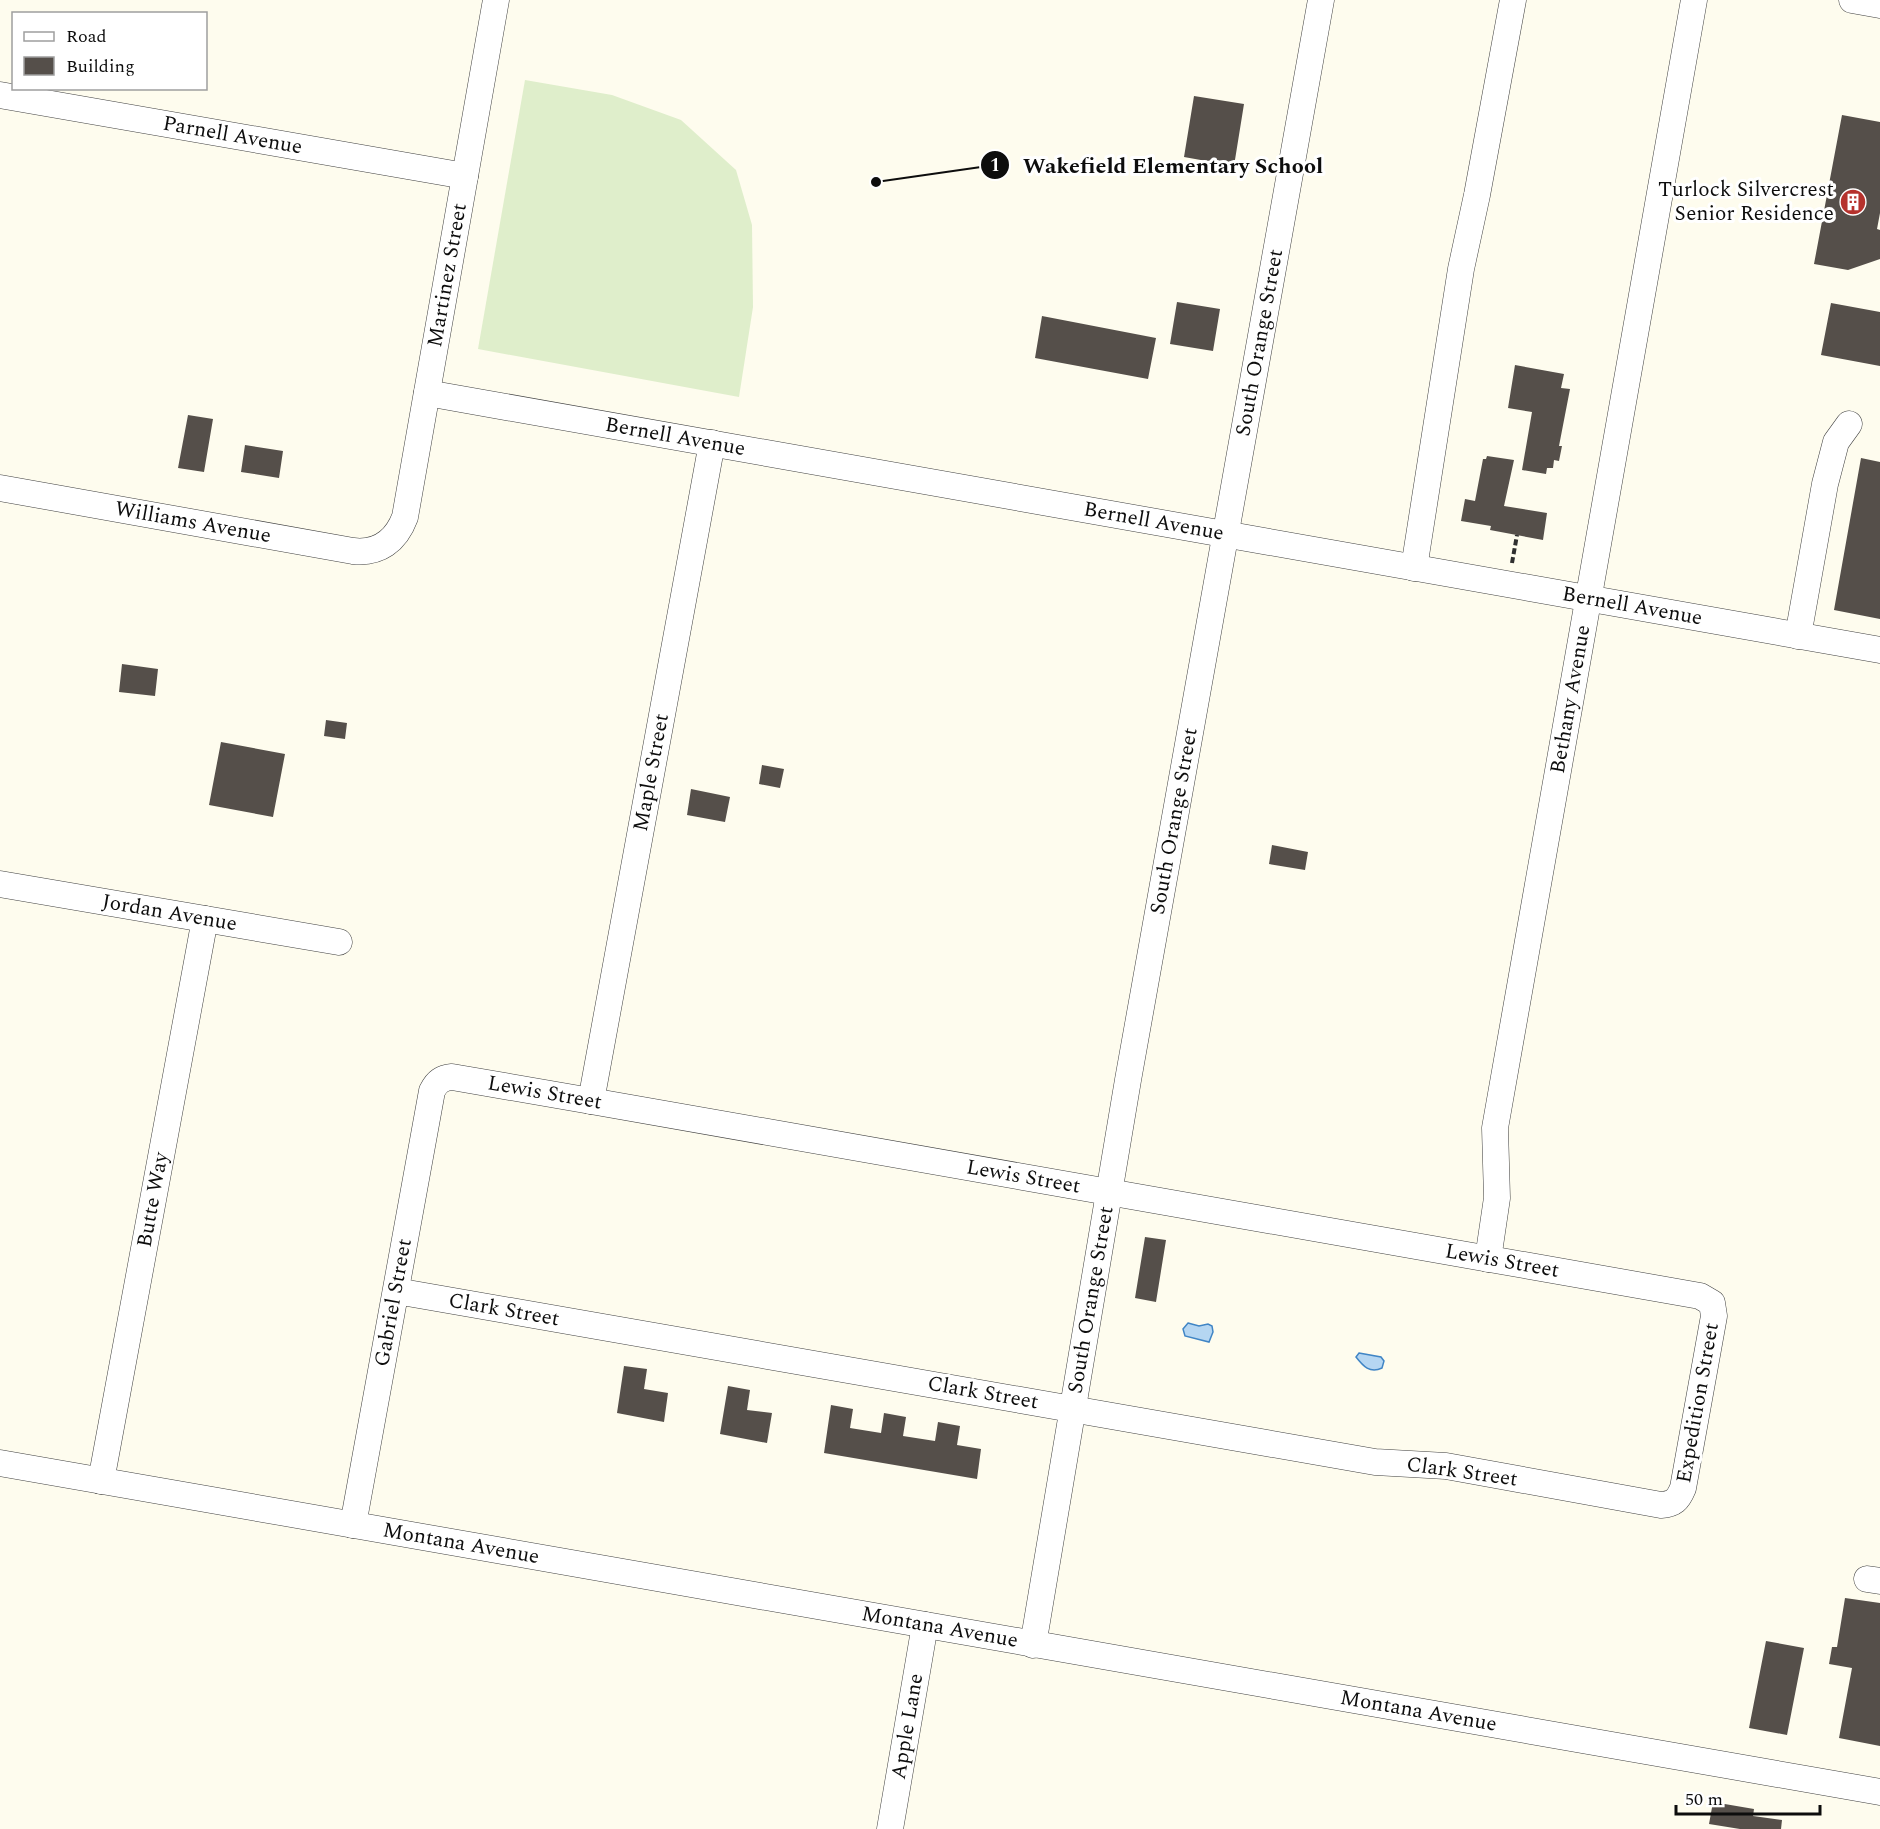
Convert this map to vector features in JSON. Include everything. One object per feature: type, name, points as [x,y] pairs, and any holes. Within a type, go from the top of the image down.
[{"type":"street","name":"Martinez Street","points":[[387,545],[398,533],[405,517],[496,0]]},
{"type":"street","name":"South Orange Street","points":[[1033,1645],[1109,1192],[1321,0]]},
{"type":"street","points":[[1414,568],[1461,269],[1513,0]]},
{"type":"street","name":"Bethany Avenue","points":[[1488,1259],[1497,1198],[1495,1128],[1694,0]]},
{"type":"street","points":[[1852,0],[1880,5]]},
{"type":"street","name":"Parnell Avenue","points":[[0,95],[465,176]]},
{"type":"street","name":"Bernell Avenue","points":[[427,393],[1880,650]]},
{"type":"street","points":[[1798,636],[1825,484],[1836,442],[1849,424]]},
{"type":"street","name":"Maple Street","points":[[591,1101],[712,443]]},
{"type":"street","name":"Williams Avenue","points":[[0,488],[353,551],[371,551],[387,545]]},
{"type":"street","name":"Jordan Avenue","points":[[0,884],[339,942]]},
{"type":"street","name":"Butte Way","points":[[102,1481],[205,919]]},
{"type":"street","name":"Lewis Street","points":[[440,1080],[453,1077],[591,1101],[1700,1296],[1712,1303]]},
{"type":"street","name":"Gabriel Street","points":[[353,1526],[432,1091],[440,1080]]},
{"type":"street","name":"Clark Street","points":[[396,1291],[1375,1462],[1436,1464],[1661,1505],[1676,1501]]},
{"type":"street","name":"Expedition Street","points":[[1676,1501],[1683,1488],[1714,1316],[1712,1303]]},
{"type":"street","name":"Montana Avenue","points":[[0,1463],[1880,1792]]},
{"type":"street","name":"Apple Lane","points":[[890,1829],[925,1625]]},
{"type":"path","points":[[1512,566],[1517,535]]},
{"type":"green space","points":[[525,80],[612,95],[681,120],[736,170],[752,225],[753,307],[739,397],[478,349]]},
{"type":"water","points":[[1188,1323],[1212,1326],[1213,1332],[1209,1342],[1185,1336],[1183,1329]]},
{"type":"water","points":[[1359,1353],[1381,1357],[1384,1361],[1382,1368],[1370,1370],[1356,1357]]},
{"type":"building","points":[[1194,96],[1244,104],[1234,166],[1184,157]]},
{"type":"building","name":"Turlock Silvercrest Senior Residence","points":[[1842,115],[1880,122],[1880,213],[1877,229],[1880,230],[1880,259],[1848,270],[1814,264]]},
{"type":"building","points":[[1177,302],[1220,309],[1213,351],[1170,344]]},
{"type":"building","points":[[1831,303],[1880,312],[1880,366],[1821,355]]},
{"type":"building","points":[[1042,316],[1156,338],[1148,379],[1035,358]]},
{"type":"building","points":[[1515,365],[1564,374],[1561,388],[1570,389],[1559,446],[1562,446],[1559,461],[1554,460],[1553,468],[1547,468],[1546,474],[1522,470],[1532,412],[1508,408]]},
{"type":"building","points":[[188,415],[213,419],[204,472],[178,468]]},
{"type":"building","points":[[245,445],[283,451],[279,478],[241,472]]},
{"type":"building","points":[[1487,456],[1514,460],[1504,506],[1547,513],[1543,540],[1490,530],[1491,526],[1461,521],[1465,499],[1475,501],[1483,459]]},
{"type":"building","points":[[1861,458],[1880,462],[1880,619],[1834,610]]},
{"type":"building","points":[[122,664],[158,669],[155,696],[119,692]]},
{"type":"building","points":[[326,720],[347,723],[345,739],[324,736]]},
{"type":"building","points":[[221,742],[285,754],[273,817],[209,805]]},
{"type":"building","points":[[762,765],[784,769],[780,788],[759,784]]},
{"type":"building","points":[[691,789],[730,797],[725,822],[687,815]]},
{"type":"building","points":[[1272,845],[1308,852],[1305,870],[1269,864]]},
{"type":"building","points":[[1145,1237],[1166,1240],[1156,1302],[1135,1298]]},
{"type":"building","points":[[624,1366],[647,1369],[644,1389],[668,1393],[664,1422],[617,1413]]},
{"type":"building","points":[[728,1386],[750,1390],[747,1410],[772,1413],[767,1443],[720,1434]]},
{"type":"building","points":[[831,1405],[853,1409],[850,1428],[881,1433],[884,1413],[906,1417],[903,1436],[935,1441],[938,1422],[960,1426],[957,1445],[981,1449],[977,1479],[824,1453]]},
{"type":"building","points":[[1845,1598],[1880,1603],[1880,1746],[1839,1738],[1852,1668],[1829,1664],[1832,1647],[1837,1647]]},
{"type":"building","points":[[1766,1641],[1804,1648],[1787,1735],[1749,1728]]},
{"type":"building","points":[[1713,1802],[1754,1809],[1753,1816],[1782,1820],[1781,1829],[1740,1829],[1709,1824]]},
{"type":"place","name":"Wakefield Elementary School","points":[[876,182]]},
{"type":"place","name":"Turlock Silvercrest Senior Residence","points":[[1853,202]]}]
